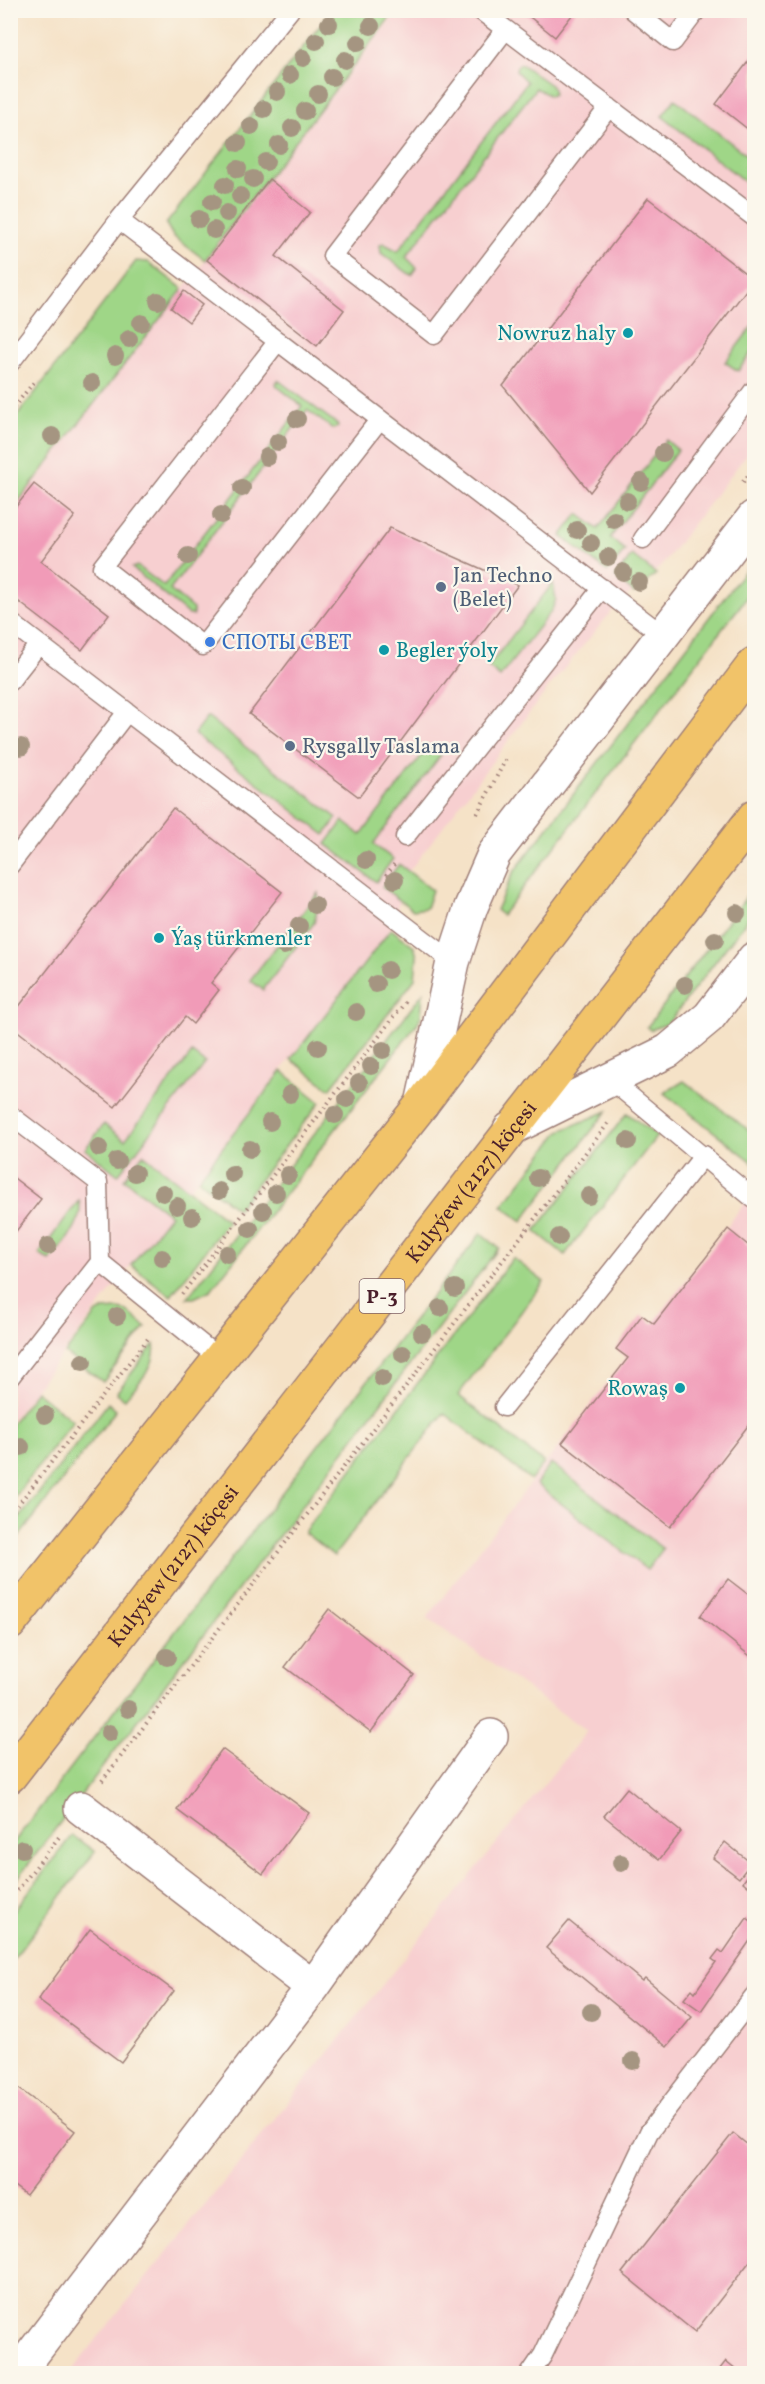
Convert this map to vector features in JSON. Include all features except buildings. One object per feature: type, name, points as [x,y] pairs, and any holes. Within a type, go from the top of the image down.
[{"type":"highway","points":[[11,1619],[422,1104],[754,664]]},
{"type":"highway","name":"Kulyýew (2127) köçesi","points":[[10,1776],[754,817]]},
{"type":"street","points":[[422,1104],[453,962],[471,907],[494,854],[754,517]]},
{"type":"street","points":[[510,1129],[622,1089],[709,1017],[754,959]]},
{"type":"street","points":[[17,2373],[313,1987],[491,1736]]},
{"type":"street","points":[[81,1808],[313,1987]]},
{"type":"lane","points":[[10,363],[119,220],[290,10]]},
{"type":"lane","points":[[480,10],[754,217]]},
{"type":"lane","points":[[633,10],[673,42],[697,10]]},
{"type":"lane","points":[[505,30],[332,256],[434,334],[609,107]]},
{"type":"lane","points":[[119,220],[664,636]]},
{"type":"lane","points":[[278,341],[102,567],[203,646],[380,419]]},
{"type":"lane","points":[[643,538],[754,390]]},
{"type":"lane","points":[[405,837],[602,588]]},
{"type":"lane","points":[[10,622],[453,962]]},
{"type":"lane","points":[[10,681],[39,644]]},
{"type":"lane","points":[[10,865],[127,712]]},
{"type":"lane","points":[[622,1089],[754,1199]]},
{"type":"lane","points":[[10,1115],[98,1182],[100,1262],[10,1377]]},
{"type":"lane","points":[[504,1407],[704,1155]]},
{"type":"lane","points":[[100,1262],[220,1359]]},
{"type":"lane","points":[[530,2373],[543,2355],[649,2132],[754,1996]]},
{"type":"path","points":[[741,485],[754,468]]},
{"type":"path","points":[[476,817],[511,751]]},
{"type":"path","points":[[369,897],[395,862],[405,837]]},
{"type":"path","points":[[10,1515],[414,992]]},
{"type":"path","points":[[10,1900],[612,1119],[622,1089]]},
{"type":"shaded area","points":[[397,11],[754,11],[754,445],[661,566],[617,605],[549,687],[410,870],[390,929],[11,1421],[11,513]]},
{"type":"shaded area","points":[[754,1191],[754,2373],[69,2374],[587,1731],[427,1618]]},
{"type":"green space","points":[[331,11],[395,11],[205,260],[173,236],[166,224]]},
{"type":"green space","points":[[521,64],[552,86],[554,94],[550,96],[536,88],[406,257],[417,268],[412,275],[408,273],[381,253],[380,245],[383,243],[398,251],[527,82],[516,71],[517,66]]},
{"type":"green space","points":[[675,99],[754,161],[754,189],[662,116]]},
{"type":"green space","points":[[136,261],[148,262],[183,289],[11,511],[11,424]]},
{"type":"green space","points":[[754,324],[754,349],[738,371],[725,362]]},
{"type":"green space","points":[[278,380],[338,427],[333,429],[307,410],[170,590],[193,609],[193,615],[189,615],[132,568],[137,566],[164,586],[302,406],[277,386]]},
{"type":"green space","points":[[666,440],[678,450],[610,538],[625,550],[608,572],[561,536],[578,514],[598,529]]},
{"type":"green space","points":[[632,555],[656,574],[634,593],[615,577]]},
{"type":"green space","points":[[754,559],[754,588],[502,915],[496,910],[513,873]]},
{"type":"green space","points":[[553,583],[556,599],[552,610],[500,677],[488,667]]},
{"type":"green space","points":[[207,717],[337,818],[325,835],[194,734]]},
{"type":"green space","points":[[429,746],[441,755],[373,844],[393,859],[376,882],[326,844],[343,821],[361,835]]},
{"type":"green space","points":[[399,864],[432,890],[426,908],[413,910],[382,887]]},
{"type":"green space","points":[[754,887],[754,911],[670,1021],[650,1030],[647,1027]]},
{"type":"green space","points":[[318,893],[319,903],[314,923],[263,990],[250,980]]},
{"type":"green space","points":[[391,929],[414,946],[417,956],[415,979],[330,1089],[291,1059]]},
{"type":"green space","points":[[423,993],[421,1016],[417,1024],[211,1290],[194,1298],[187,1298]]},
{"type":"green space","points":[[192,1053],[205,1063],[118,1175],[85,1149],[104,1124],[125,1140]]},
{"type":"green space","points":[[282,1071],[320,1102],[237,1209],[198,1179]]},
{"type":"green space","points":[[684,1081],[754,1134],[754,1163],[664,1093]]},
{"type":"green space","points":[[607,1111],[522,1221],[502,1206],[560,1131]]},
{"type":"green space","points":[[627,1113],[657,1136],[565,1255],[535,1231]]},
{"type":"green space","points":[[143,1154],[228,1221],[171,1296],[131,1265],[170,1215],[124,1179]]},
{"type":"green space","points":[[79,1200],[80,1209],[76,1225],[50,1261],[39,1254]]},
{"type":"green space","points":[[481,1233],[499,1248],[11,1887],[10,1847]]},
{"type":"green space","points":[[513,1258],[544,1282],[458,1395],[544,1463],[531,1480],[444,1413],[334,1556],[304,1532]]},
{"type":"green space","points":[[103,1310],[127,1311],[146,1327],[103,1382],[65,1353],[97,1313]]},
{"type":"green space","points":[[154,1344],[150,1367],[125,1399],[116,1393]]},
{"type":"green space","points":[[36,1391],[73,1421],[11,1502],[11,1424]]},
{"type":"green space","points":[[108,1403],[116,1410],[11,1547],[11,1529]]},
{"type":"green space","points":[[551,1463],[663,1549],[647,1570],[536,1484]]},
{"type":"green space","points":[[72,1835],[95,1852],[11,1962],[11,1915]]},
{"type":"place","name":"Nowruz haly","points":[[628,333]]},
{"type":"place","name":"Jan Techno (Belet)","points":[[441,587]]},
{"type":"place","name":"СПОТЫ СВЕТ","points":[[210,642]]},
{"type":"place","name":"Begler ýoly","points":[[384,650]]},
{"type":"place","name":"Rysgally Taslama","points":[[290,746]]},
{"type":"place","name":"Ýaş türkmenler","points":[[159,938]]},
{"type":"place","name":"Rowaş","points":[[680,1388]]}]
